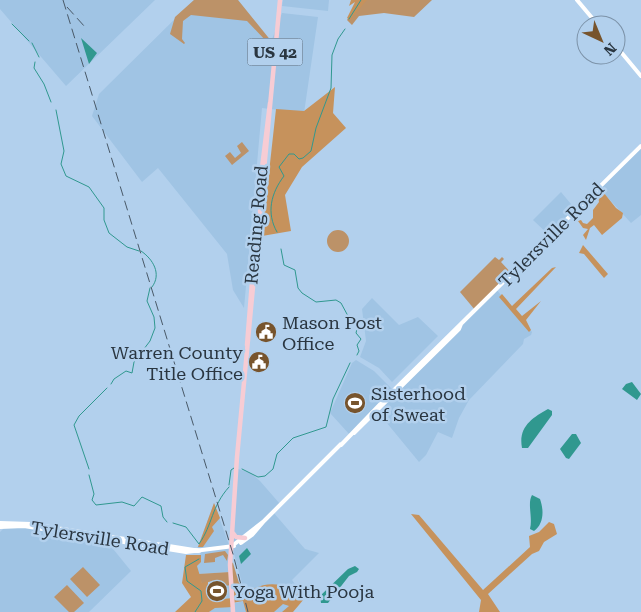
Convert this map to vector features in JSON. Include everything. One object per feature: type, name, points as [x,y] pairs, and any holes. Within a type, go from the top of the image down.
[{"type":"main road","name":"Reading Road","points":[[233,612],[230,572],[247,347],[246,339],[280,0]]},
{"type":"main road","points":[[577,0],[590,15]]},
{"type":"main road","points":[[626,58],[641,76]]},
{"type":"main road","name":"Tylersville Road","points":[[0,525],[20,522],[200,551],[232,546],[247,539],[641,146]]},
{"type":"main road","name":"Tylersville Road","points":[[232,546],[245,538],[264,521]]},
{"type":"main road","points":[[233,532],[236,537],[245,538]]},
{"type":"shaded area","points":[[0,0],[155,0],[66,86],[0,9]]},
{"type":"shaded area","points":[[194,0],[238,0],[271,42],[282,13],[318,17],[304,113],[262,108],[244,308],[233,290],[227,254],[158,168],[142,182],[92,116],[99,94]]},
{"type":"shaded area","points":[[194,0],[238,0],[272,42],[271,47],[267,47],[267,42],[247,21],[191,15],[183,21],[182,39],[184,44],[170,34],[175,17]]},
{"type":"shaded area","points":[[283,0],[329,0],[328,11],[282,6]]},
{"type":"shaded area","points":[[351,0],[367,0],[350,20],[347,18],[355,2],[349,6]]},
{"type":"shaded area","points":[[359,0],[432,0],[414,17],[384,13],[359,16],[352,25],[347,20]]},
{"type":"shaded area","points":[[81,38],[97,53],[89,64]]},
{"type":"shaded area","points":[[335,87],[333,113],[346,128],[302,167],[285,195],[291,231],[262,236],[276,109],[304,111]]},
{"type":"shaded area","points":[[242,142],[249,151],[232,165],[225,156],[230,152],[235,158],[241,153],[237,146]]},
{"type":"shaded area","points":[[641,146],[641,215],[631,223],[599,188]]},
{"type":"shaded area","points":[[561,192],[576,210],[550,236],[533,220]]},
{"type":"shaded area","points":[[604,193],[616,208],[623,213],[622,218],[602,235],[594,225],[590,228],[586,240],[583,235],[588,229],[583,228],[578,221],[581,220],[587,224],[593,218],[593,210],[599,202],[598,197]]},
{"type":"shaded area","points":[[338,230],[346,233],[349,241],[346,249],[338,252],[330,249],[327,241],[330,233]]},
{"type":"shaded area","points":[[583,245],[608,274],[604,278],[584,254],[579,253]]},
{"type":"shaded area","points":[[495,257],[499,260],[502,257],[504,259],[501,262],[512,274],[475,310],[460,292]]},
{"type":"shaded area","points":[[556,267],[516,309],[522,316],[541,301],[526,320],[531,330],[529,332],[499,297],[502,294],[512,306],[552,268]]},
{"type":"shaded area","points":[[496,289],[532,332],[531,335],[524,339],[523,344],[469,400],[459,418],[452,438],[438,432],[426,455],[419,462],[377,411]]},
{"type":"shaded area","points":[[372,298],[399,325],[418,317],[438,336],[392,382],[379,368],[360,357],[366,341],[362,309]]},
{"type":"shaded area","points":[[356,360],[374,371],[395,392],[350,435],[330,413],[352,363]]},
{"type":"shaded area","points":[[632,382],[641,394],[637,400],[622,389],[626,384]]},
{"type":"shaded area","points":[[548,409],[552,411],[552,415],[528,448],[522,448],[521,441],[524,429],[532,420]]},
{"type":"shaded area","points":[[572,434],[576,434],[581,443],[569,459],[566,458],[560,449]]},
{"type":"shaded area","points":[[238,469],[251,473],[260,481],[280,504],[273,512],[305,549],[319,553],[292,580],[303,595],[285,612],[250,612],[232,547],[230,572],[198,574],[197,566],[201,561],[200,551],[197,549],[214,503],[229,545],[232,545]]},
{"type":"shaded area","points":[[532,495],[540,499],[542,508],[540,525],[534,531],[530,529],[530,502]]},
{"type":"shaded area","points":[[214,503],[220,518],[212,527],[214,531],[203,547],[198,547]]},
{"type":"shaded area","points":[[411,514],[419,515],[483,590],[530,547],[529,536],[539,532],[549,522],[554,524],[557,534],[544,542],[539,551],[532,554],[488,594],[500,612],[479,612],[481,600]]},
{"type":"shaded area","points":[[15,525],[105,539],[131,571],[89,612],[0,612],[0,532],[6,526]]},
{"type":"shaded area","points":[[247,548],[251,554],[241,564],[239,556]]},
{"type":"shaded area","points":[[225,551],[228,555],[227,561],[223,555],[215,558],[215,562],[204,563],[205,554]]},
{"type":"shaded area","points":[[186,555],[201,555],[201,562],[197,566],[202,583],[208,581],[208,585],[212,585],[214,600],[232,598],[231,590],[237,582],[251,590],[272,584],[285,586],[304,599],[293,612],[282,612],[289,606],[283,604],[274,612],[246,612],[243,601],[232,603],[233,607],[215,608],[209,612],[175,612],[191,597],[182,583]]},
{"type":"shaded area","points":[[231,562],[233,563],[239,583],[231,590],[231,585],[212,588],[212,581],[202,584],[198,574],[230,572]]},
{"type":"shaded area","points":[[355,566],[359,569],[357,572],[349,576],[328,603],[321,603],[320,596],[348,569]]},
{"type":"shaded area","points":[[83,567],[100,585],[87,597],[70,579]]},
{"type":"shaded area","points":[[231,584],[232,598],[214,600],[212,588]]},
{"type":"shaded area","points":[[67,585],[84,603],[74,612],[69,612],[54,597]]},
{"type":"shaded area","points":[[244,601],[246,612],[209,612],[215,608]]},
{"type":"waterway","points":[[349,19],[361,0]]},
{"type":"waterway","points":[[12,24],[29,41]]},
{"type":"waterway","points":[[277,232],[271,210],[273,196],[284,176],[279,167],[289,154],[294,154],[299,159],[311,151],[316,128],[331,88],[332,55],[338,39],[345,29]]},
{"type":"waterway","points":[[32,43],[39,57]]},
{"type":"waterway","points":[[35,62],[34,68],[44,84],[51,102]]},
{"type":"waterway","points":[[56,110],[64,151],[61,164],[66,176],[89,187],[104,208],[104,220],[109,233],[127,247],[139,251]]},
{"type":"waterway","points":[[281,249],[284,265],[295,270],[298,288],[302,293],[316,302],[336,300],[341,303],[348,316],[359,321],[356,333],[361,339],[357,345],[359,351],[357,355]]},
{"type":"waterway","points":[[141,251],[155,267],[156,277],[152,287]]},
{"type":"waterway","points":[[111,384],[114,379],[126,371],[132,373],[134,362],[150,341],[155,328],[154,317],[147,301],[150,288]]},
{"type":"waterway","points":[[242,469],[258,477],[265,476],[273,469],[277,454],[293,438],[326,427],[333,399],[350,363]]},
{"type":"waterway","points":[[89,469],[74,425],[79,416],[107,388]]},
{"type":"waterway","points":[[229,485],[231,470],[234,468]]},
{"type":"waterway","points":[[89,475],[94,494],[92,500],[96,505],[122,502],[134,506],[142,497],[161,506],[163,517],[167,522]]},
{"type":"waterway","points":[[173,523],[186,527],[199,544],[204,537],[215,509],[229,487]]},
{"type":"waterway","points":[[195,612],[202,601],[201,591],[187,581],[185,567],[199,559]]},
{"type":"railway","points":[[63,0],[233,554],[248,612]]},
{"type":"railway","points":[[67,7],[85,27]]},
{"type":"place","name":"Mason Post Office","points":[[266,332]]},
{"type":"place","name":"Warren County Title Office","points":[[259,362]]},
{"type":"place","name":"Sisterhood of Sweat","points":[[355,403]]},
{"type":"place","name":"Yoga With Pooja","points":[[217,591]]}]
